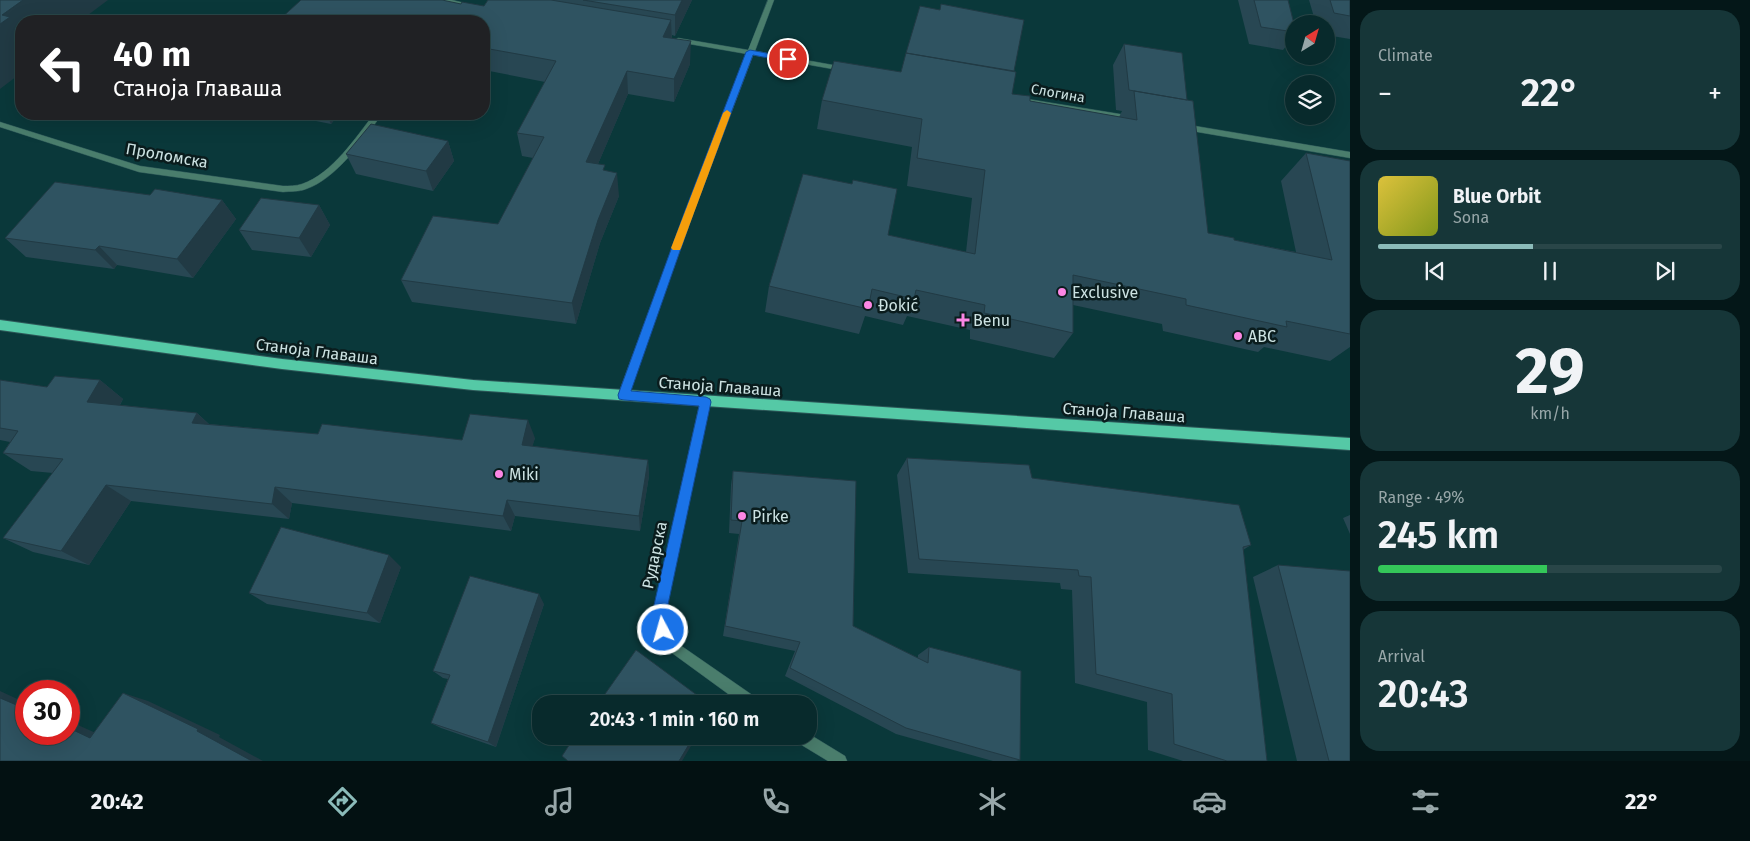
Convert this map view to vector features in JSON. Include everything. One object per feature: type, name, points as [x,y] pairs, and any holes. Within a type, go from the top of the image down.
[{"type":"main road","name":"Станоја Главаша","points":[[0,325],[282,364],[473,385],[1350,444]]},
{"type":"street","points":[[441,0],[464,7],[486,8]]},
{"type":"street","points":[[624,395],[690,211],[771,0]]},
{"type":"street","points":[[672,39],[848,69]]},
{"type":"street","name":"Слогина","points":[[1006,96],[1143,120]]},
{"type":"street","name":"Проломска","points":[[0,124],[139,169],[283,189],[304,187],[321,178],[344,155],[373,120]]},
{"type":"street","points":[[1173,125],[1350,156]]},
{"type":"street","name":"Рударска","points":[[706,402],[659,614],[663,630],[676,649],[741,695]]},
{"type":"street","points":[[814,745],[840,761]]},
{"type":"building","points":[[0,0],[23,0],[2,15],[10,17],[0,24]]},
{"type":"building","points":[[301,0],[442,0],[484,6],[488,0],[551,0],[671,20],[663,37],[691,41],[674,79],[627,71],[586,162],[605,165],[603,170],[617,173],[598,220],[572,303],[401,280],[433,216],[498,224],[544,137],[517,133],[556,61],[490,49],[490,15],[285,15]]},
{"type":"building","points":[[583,0],[682,0],[675,15]]},
{"type":"building","points":[[1254,0],[1288,0],[1292,15],[1285,15],[1285,31],[1261,27]]},
{"type":"building","points":[[1330,0],[1350,0],[1350,16],[1334,13]]},
{"type":"building","points":[[941,4],[1024,20],[1014,71],[906,53],[920,6],[940,10]]},
{"type":"building","points":[[1124,44],[1182,53],[1187,100],[1129,90]]},
{"type":"building","points":[[906,53],[1016,72],[1012,94],[1030,96],[1030,101],[1137,120],[1134,91],[1193,101],[1208,233],[1234,238],[1234,240],[1332,260],[1306,153],[1350,161],[1350,334],[1286,321],[1287,327],[1186,305],[1186,299],[1073,275],[1073,333],[984,313],[985,305],[916,290],[914,299],[872,289],[868,309],[769,286],[803,174],[852,184],[853,180],[897,189],[888,235],[975,254],[985,170],[917,158],[922,119],[822,100],[834,61],[901,72]]},
{"type":"building","points":[[371,124],[448,141],[426,171],[346,154]]},
{"type":"building","points":[[55,182],[150,195],[155,189],[222,200],[177,259],[99,246],[95,250],[5,238]]},
{"type":"building","points":[[261,198],[319,205],[299,238],[239,230]]},
{"type":"building","points":[[55,376],[100,380],[87,402],[197,413],[192,423],[318,434],[322,424],[462,440],[470,414],[528,420],[522,445],[648,460],[639,516],[507,500],[503,516],[275,487],[272,504],[106,485],[61,551],[3,538],[63,459],[3,453],[18,431],[0,428],[0,380],[47,387]]},
{"type":"building","points":[[907,458],[1029,465],[1032,478],[1239,505],[1251,545],[1243,547],[1267,761],[1227,761],[1174,744],[1172,694],[1096,674],[1091,577],[1079,576],[1078,570],[919,559]]},
{"type":"building","points":[[733,471],[856,481],[853,626],[928,663],[929,647],[1021,671],[1020,760],[906,728],[790,668],[800,642],[725,626],[742,521],[731,520]]},
{"type":"building","points":[[281,527],[389,555],[367,613],[249,593]]},
{"type":"building","points":[[1278,565],[1350,571],[1350,761],[1329,761]]},
{"type":"building","points":[[470,576],[539,594],[488,742],[431,723],[450,675],[433,671]]},
{"type":"building","points":[[636,650],[697,695],[604,695]]},
{"type":"building","points":[[123,693],[198,729],[197,731],[252,761],[0,761],[0,698],[15,704],[15,745],[80,745],[80,733],[90,738]]},
{"type":"building","points":[[569,745],[689,745],[679,761],[568,761],[562,756]]},
{"type":"slow traffic","points":[[676,248],[727,113]]},
{"type":"place","name":"Exclusive","points":[[1062,292]]},
{"type":"place","name":"Đokić","points":[[868,305]]},
{"type":"place","name":"Benu","points":[[963,320]]},
{"type":"place","name":"ABC","points":[[1238,336]]},
{"type":"place","name":"Miki","points":[[499,474]]},
{"type":"place","name":"Pirke","points":[[742,516]]},
{"type":"route","points":[[663,630],[659,614],[706,402],[624,395],[750,52],[788,59]]}]
